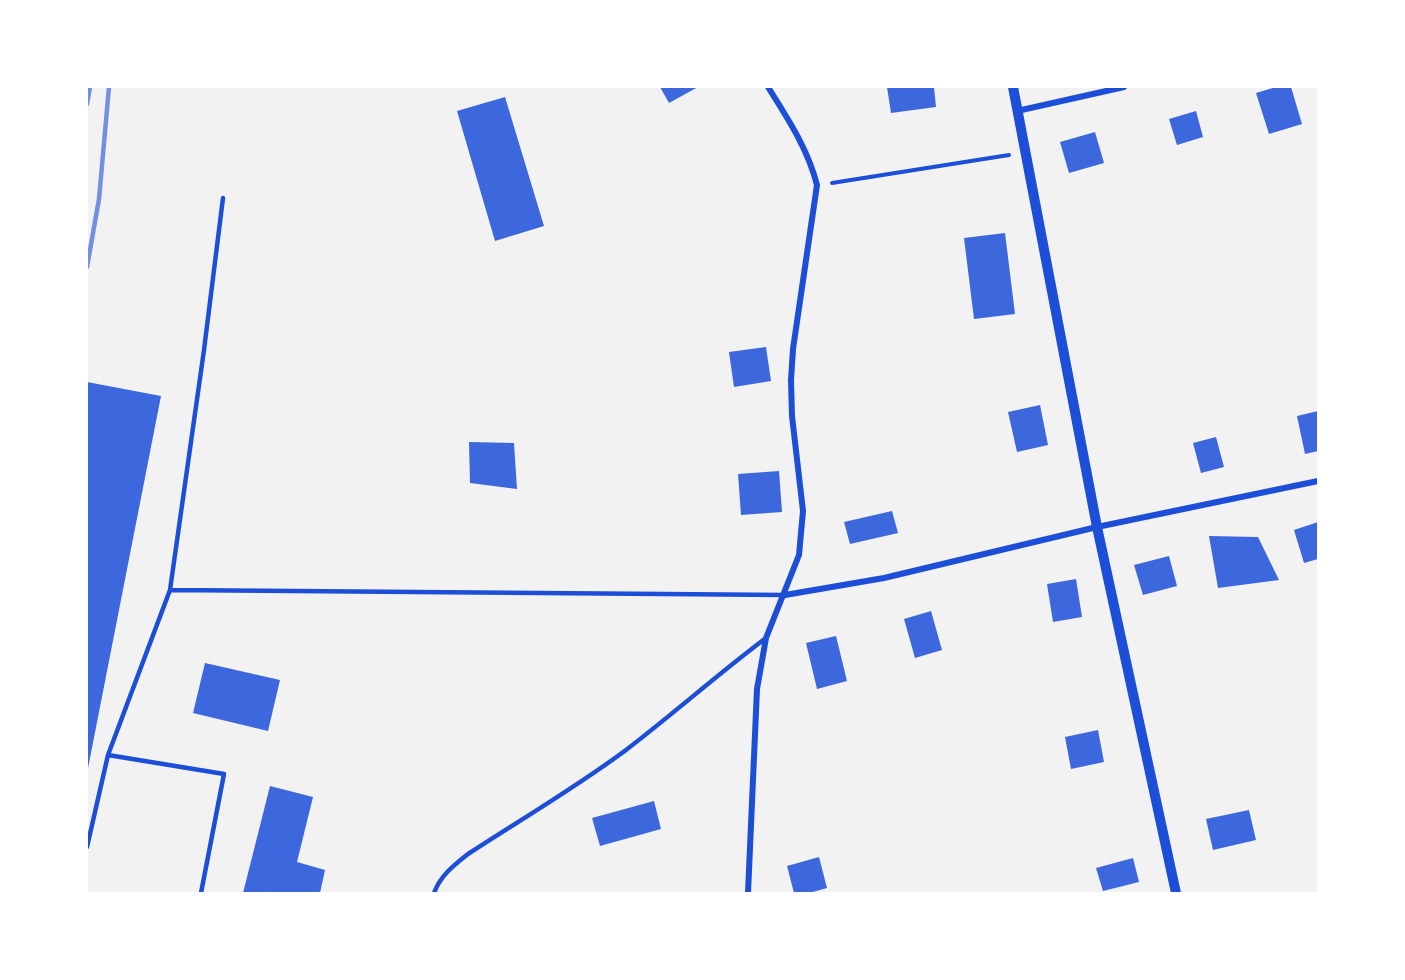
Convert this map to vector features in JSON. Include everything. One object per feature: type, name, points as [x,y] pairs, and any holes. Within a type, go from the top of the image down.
[{"type":"street","points":[[747,893],[757,689],[766,638],[799,555],[803,511],[792,416],[791,380],[793,349],[817,186],[813,169],[797,132],[768,87]]},
{"type":"street","points":[[1013,87],[1097,527],[1176,893]]},
{"type":"street","points":[[1017,111],[1124,87]]},
{"type":"street","points":[[785,595],[884,578],[1097,527],[1318,481]]},
{"type":"lane","points":[[87,847],[108,755],[170,590],[223,198]]},
{"type":"lane","points":[[170,590],[785,595]]},
{"type":"lane","points":[[434,893],[436,886],[448,870],[468,854],[624,752],[714,677],[766,638]]},
{"type":"lane","points":[[108,755],[224,774],[201,893]]},
{"type":"path","points":[[817,186],[1025,152]]},
{"type":"building","points":[[660,87],[698,87],[669,103]]},
{"type":"building","points":[[887,87],[934,87],[936,107],[891,113]]},
{"type":"building","points":[[1276,87],[1291,87],[1302,124],[1269,134],[1256,93]]},
{"type":"building","points":[[505,97],[544,226],[495,241],[457,111]]},
{"type":"building","points":[[1196,111],[1203,137],[1177,145],[1169,119]]},
{"type":"building","points":[[1095,132],[1104,163],[1069,173],[1060,142]]},
{"type":"building","points":[[1005,233],[1015,314],[974,319],[964,238]]},
{"type":"building","points":[[766,347],[771,381],[734,387],[729,352]]},
{"type":"building","points":[[87,382],[161,396],[88,768],[87,768]]},
{"type":"building","points":[[1040,405],[1048,445],[1017,452],[1008,412]]},
{"type":"building","points":[[1318,411],[1318,451],[1305,454],[1297,416]]},
{"type":"building","points":[[1216,437],[1224,467],[1201,473],[1193,443]]},
{"type":"building","points":[[469,442],[514,443],[517,489],[470,483]]},
{"type":"building","points":[[779,471],[782,512],[741,515],[738,474]]},
{"type":"building","points":[[892,511],[898,533],[850,544],[844,522]]},
{"type":"building","points":[[1318,522],[1318,559],[1304,563],[1294,530]]},
{"type":"building","points":[[1209,536],[1258,537],[1279,580],[1218,588]]},
{"type":"building","points":[[1169,556],[1177,586],[1143,595],[1134,565]]},
{"type":"building","points":[[1076,579],[1082,617],[1053,622],[1047,584]]},
{"type":"building","points":[[931,611],[942,650],[915,658],[904,619]]},
{"type":"building","points":[[836,636],[847,681],[817,689],[806,643]]},
{"type":"building","points":[[205,663],[280,680],[268,731],[193,713]]},
{"type":"building","points":[[1098,730],[1104,762],[1071,769],[1065,737]]},
{"type":"building","points":[[270,786],[313,797],[297,862],[325,870],[320,893],[243,893]]},
{"type":"building","points":[[654,801],[661,829],[600,846],[592,818]]},
{"type":"building","points":[[1249,810],[1256,840],[1213,850],[1206,819]]},
{"type":"building","points":[[819,857],[827,888],[809,893],[794,893],[787,866]]},
{"type":"building","points":[[1133,858],[1139,882],[1103,891],[1096,868]]},
{"type":"railway","points":[[87,104],[90,87]]},
{"type":"railway","points":[[87,267],[99,199],[109,87]]}]
